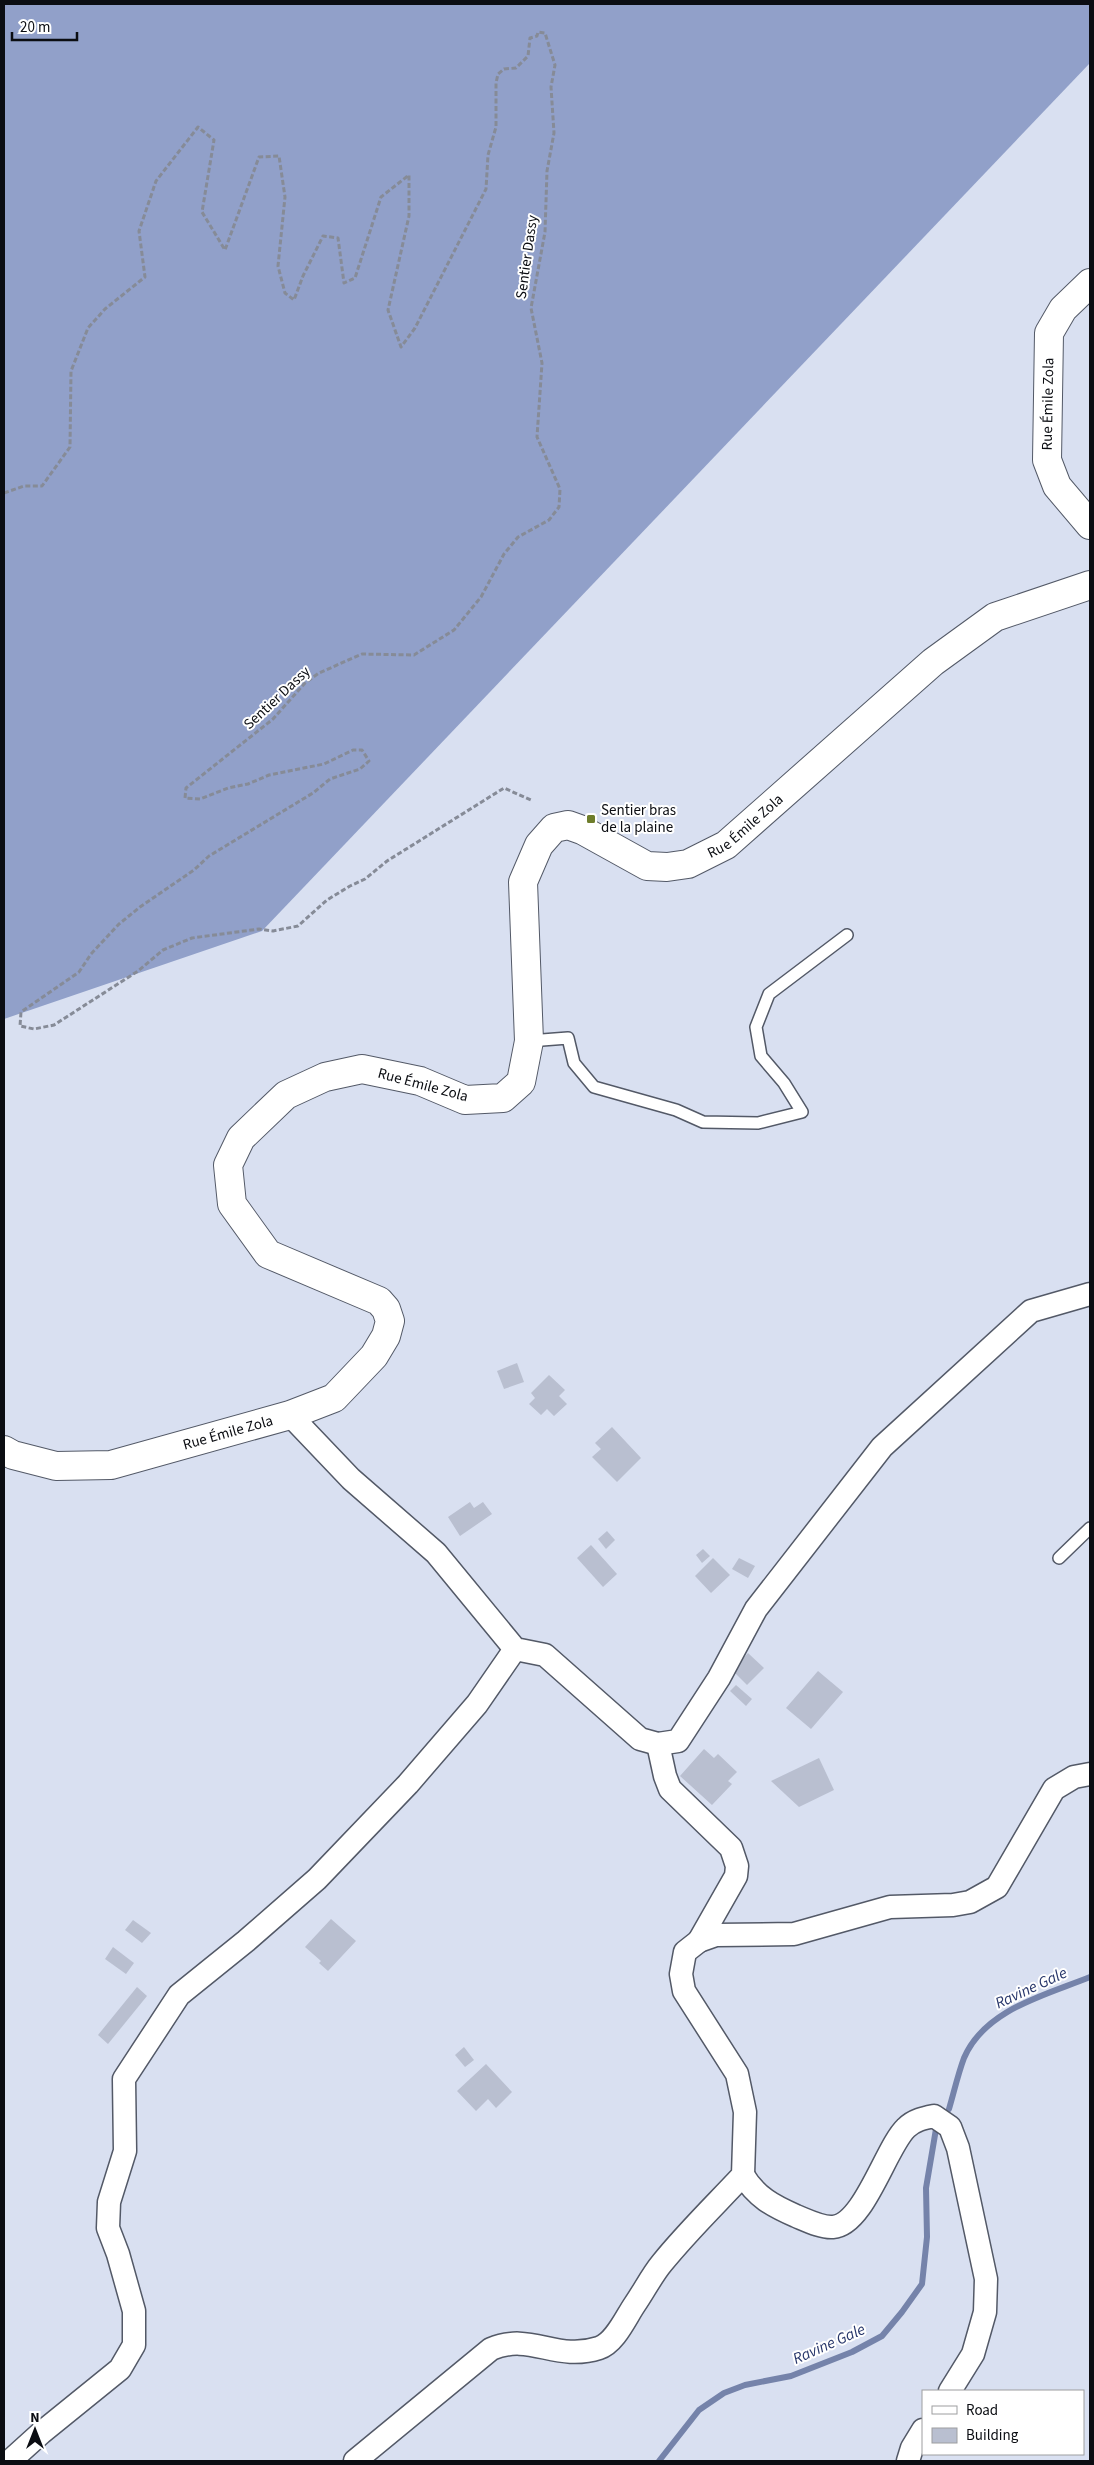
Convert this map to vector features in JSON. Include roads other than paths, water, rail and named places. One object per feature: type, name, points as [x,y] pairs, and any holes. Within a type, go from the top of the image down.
[{"type":"main road","name":"Rue Émile Zola","points":[[1090,283],[1063,309],[1050,333],[1047,460],[1057,486],[1090,525]]},
{"type":"main road","name":"Rue Émile Zola","points":[[4,1450],[13,1455],[56,1466],[111,1466],[290,1415],[334,1398],[374,1356],[386,1336],[390,1321],[386,1310],[379,1300],[268,1254],[232,1204],[228,1164],[241,1138],[286,1095],[324,1077],[362,1069],[420,1081],[465,1100],[503,1098],[521,1082],[529,1041],[523,882],[539,845],[554,828],[568,825],[582,830],[647,866],[667,867],[688,864],[726,845],[933,662],[995,616],[1090,586]]},
{"type":"street","points":[[290,1415],[351,1479],[436,1553],[515,1649],[545,1655],[640,1739],[658,1744],[678,1741],[719,1678],[756,1609],[882,1446],[1031,1311],[1090,1294]]},
{"type":"street","points":[[10,2461],[41,2433],[120,2369],[134,2345],[134,2311],[118,2254],[108,2228],[109,2202],[125,2150],[124,2079],[179,1994],[246,1941],[317,1879],[408,1784],[477,1704],[515,1649]]},
{"type":"street","points":[[658,1744],[670,1789],[731,1848],[736,1857],[736,1876],[699,1941]]},
{"type":"street","points":[[951,2390],[974,2354],[985,2312],[986,2279],[958,2148],[950,2127],[934,2116],[919,2119],[906,2128],[864,2200],[848,2221],[833,2227],[807,2221],[763,2200],[749,2186],[743,2175],[745,2112],[737,2074],[684,1991],[681,1974],[685,1952],[699,1941],[716,1935],[794,1934],[890,1907],[953,1905],[970,1902],[997,1887],[1054,1789],[1074,1777],[1090,1774]]},
{"type":"street","points":[[355,2461],[491,2349],[507,2343],[525,2343],[560,2352],[584,2353],[602,2347],[616,2332],[662,2264],[743,2175]]},
{"type":"street","points":[[908,2461],[912,2448],[922,2432]]},
{"type":"lane","points":[[529,1041],[568,1038],[574,1064],[594,1087],[676,1110],[703,1122],[758,1124],[802,1112],[784,1083],[761,1056],[756,1027],[769,994],[847,935]]},
{"type":"lane","points":[[1059,1558],[1090,1528]]},
{"type":"waterway","name":"Ravine Gale","points":[[949,2109],[964,2058],[974,2041],[986,2027],[1018,2006],[1090,1977]]},
{"type":"waterway","name":"Ravine Gale","points":[[659,2461],[699,2410],[724,2393],[745,2385],[791,2376],[852,2352],[882,2336],[922,2284],[927,2237],[926,2188],[936,2129]]},
{"type":"place","name":"Sentier bras de la plaine","points":[[591,819]]}]
